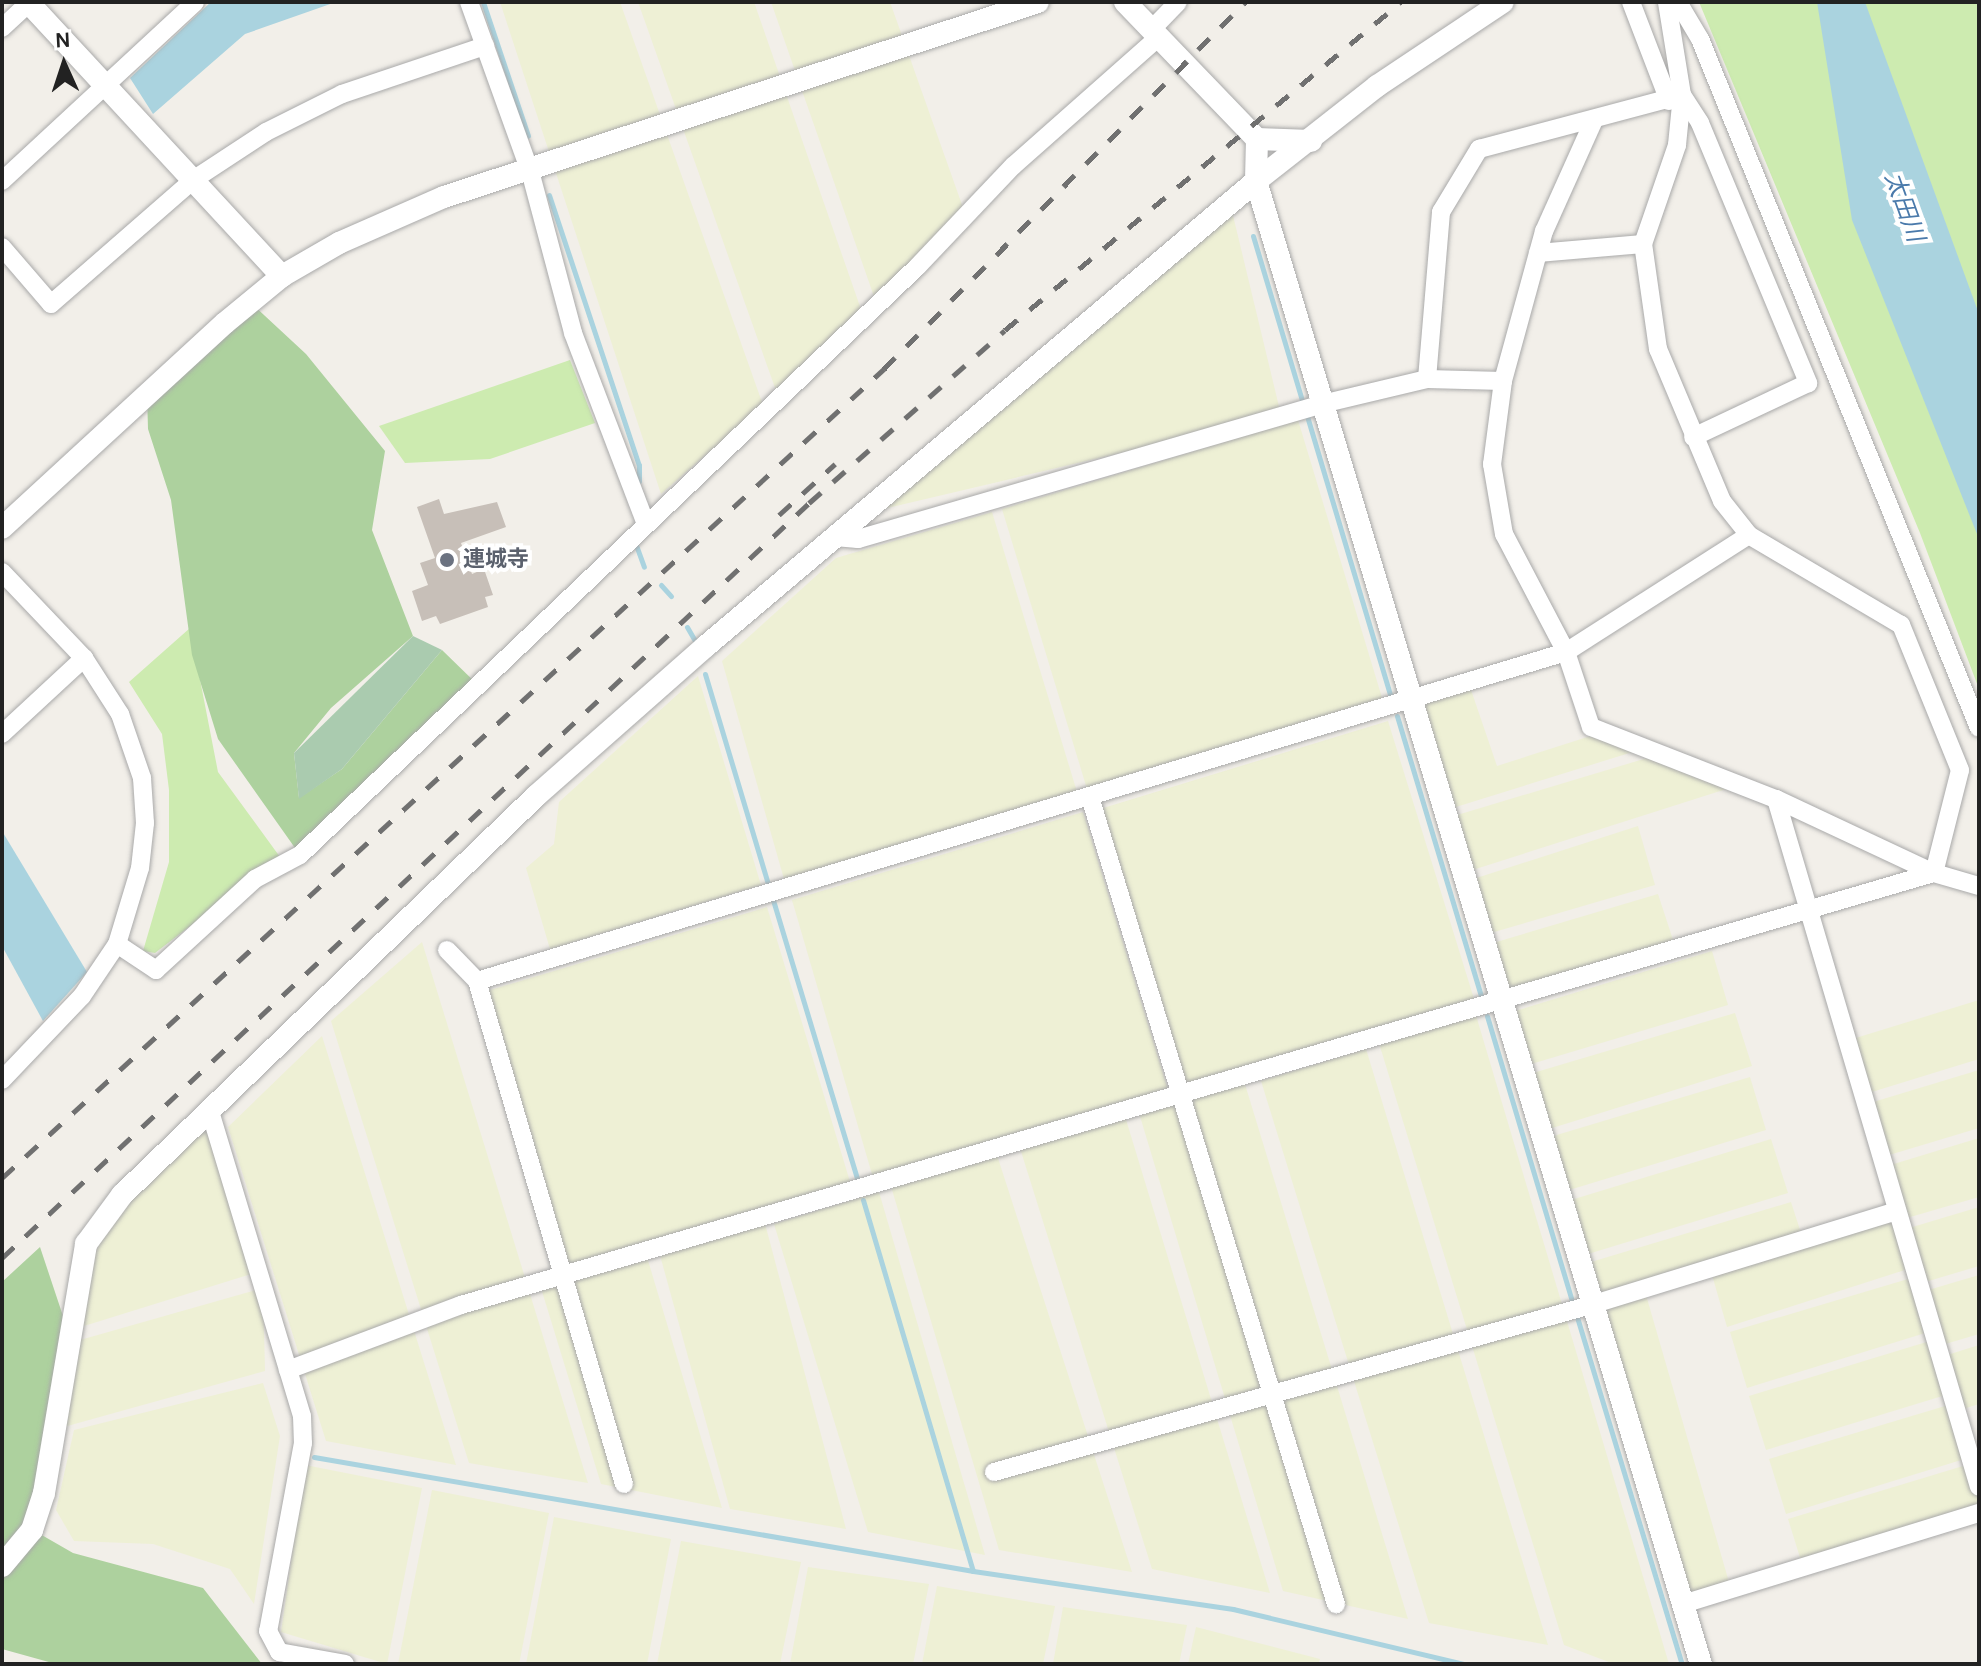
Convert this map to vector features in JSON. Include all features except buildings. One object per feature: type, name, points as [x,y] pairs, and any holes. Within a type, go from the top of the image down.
[{"type":"street","points":[[2,28],[29,2],[282,276]]},
{"type":"street","points":[[2,181],[195,2]]},
{"type":"street","points":[[469,2],[530,171],[573,333],[646,524]]},
{"type":"street","points":[[2,528],[282,276],[394,215],[1038,2]]},
{"type":"street","points":[[1125,2],[1257,139],[1311,141]]},
{"type":"street","points":[[2,1566],[32,1530],[44,1493],[86,1244],[122,1195],[536,796],[835,537],[1256,181],[1311,141],[1377,86],[1503,2]]},
{"type":"street","points":[[1631,2],[1676,98],[1700,123],[1808,383],[1693,437]]},
{"type":"street","points":[[1667,2],[1677,145],[1643,244],[1658,349],[1722,501],[1749,535],[1901,625],[1960,770],[1934,873]]},
{"type":"street","points":[[1678,2],[1700,39],[1979,728]]},
{"type":"street","points":[[117,944],[156,970],[255,879],[300,855],[918,266],[1013,166],[1155,33],[1175,4]]},
{"type":"street","points":[[2,247],[51,304],[193,180],[266,132],[342,94],[485,46]]},
{"type":"street","points":[[1427,379],[1441,212],[1479,149],[1676,98]]},
{"type":"street","points":[[1594,120],[1538,253],[1503,381],[1492,464],[1499,512],[1566,652],[1591,727],[1776,799],[1934,873],[1979,886]]},
{"type":"street","points":[[1257,139],[1256,181],[1410,703],[1701,1664]]},
{"type":"street","points":[[1538,253],[1643,244]]},
{"type":"street","points":[[835,537],[858,539],[1322,404],[1427,379],[1503,381]]},
{"type":"street","points":[[477,981],[1410,703],[1566,652],[1749,535]]},
{"type":"street","points":[[2,572],[84,658],[120,714],[142,778],[144,850],[117,944],[82,996],[2,1080]]},
{"type":"street","points":[[2,734],[84,658]]},
{"type":"street","points":[[1090,797],[1336,1604]]},
{"type":"street","points":[[1776,799],[1979,1487]]},
{"type":"street","points":[[288,1370],[461,1305],[1181,1097],[1934,873]]},
{"type":"street","points":[[447,950],[477,981],[560,1278],[624,1484]]},
{"type":"street","points":[[209,1108],[288,1370],[303,1443],[268,1631],[279,1652],[345,1664]]},
{"type":"street","points":[[994,1472],[1591,1305],[1896,1211]]},
{"type":"street","points":[[1683,1604],[1979,1513]]},
{"type":"green space","points":[[500,2],[620,2],[763,405],[661,494]]},
{"type":"green space","points":[[638,2],[754,2],[864,318],[779,399]]},
{"type":"green space","points":[[771,2],[890,2],[966,216],[877,305]]},
{"type":"green space","points":[[1699,2],[1979,2],[1979,689],[1920,533]]},
{"type":"green space","points":[[1230,203],[1281,415],[862,514]]},
{"type":"green space","points":[[250,302],[306,354],[385,451],[372,530],[413,636],[331,708],[294,753],[299,798],[342,769],[442,650],[480,687],[300,855],[218,739],[192,655],[171,500],[148,429],[147,394]]},
{"type":"green space","points":[[570,360],[595,423],[490,459],[405,463],[379,426]]},
{"type":"green space","points":[[1298,420],[1383,701],[1087,789],[1002,509]]},
{"type":"green space","points":[[992,512],[1077,792],[784,879],[722,661],[836,558]]},
{"type":"green space","points":[[190,628],[218,772],[280,857],[155,953],[143,951],[169,862],[169,790],[162,734],[129,682]]},
{"type":"green space","points":[[413,636],[442,650],[342,769],[299,799],[294,753]]},
{"type":"green space","points":[[698,676],[761,885],[550,949],[526,868],[554,844],[559,802]]},
{"type":"green space","points":[[1469,684],[1497,766],[1603,732],[1639,750],[1443,811],[1410,703]]},
{"type":"green space","points":[[1388,721],[1475,1002],[1182,1086],[1100,809]]},
{"type":"green space","points":[[1647,758],[1739,785],[1460,874],[1444,819]]},
{"type":"green space","points":[[1083,812],[1169,1093],[874,1181],[792,900]]},
{"type":"green space","points":[[1638,826],[1655,885],[1477,937],[1461,883]]},
{"type":"green space","points":[[1658,894],[1676,949],[1499,1000],[1483,946]]},
{"type":"green space","points":[[767,907],[851,1185],[568,1270],[487,991]]},
{"type":"green space","points":[[422,942],[588,1483],[469,1463],[331,1021]]},
{"type":"green space","points":[[1712,951],[1728,1005],[1528,1065],[1512,1012]]},
{"type":"green space","points":[[1979,1000],[1979,1059],[1862,1095],[1846,1041]]},
{"type":"green space","points":[[1475,1012],[1669,1664],[1614,1664],[1564,1645],[1378,1040]]},
{"type":"green space","points":[[1735,1013],[1752,1066],[1549,1129],[1533,1073]]},
{"type":"green space","points":[[322,1036],[456,1465],[326,1441],[228,1127]]},
{"type":"green space","points":[[1366,1049],[1548,1645],[1429,1623],[1261,1081]]},
{"type":"green space","points":[[1979,1070],[1979,1128],[1886,1156],[1870,1103]]},
{"type":"green space","points":[[1750,1077],[1766,1130],[1566,1191],[1550,1137]]},
{"type":"green space","points":[[1244,1081],[1408,1619],[1283,1591],[1139,1113]]},
{"type":"green space","points":[[209,1108],[258,1272],[68,1331],[86,1244]]},
{"type":"green space","points":[[1124,1113],[1270,1593],[1152,1569],[1019,1145]]},
{"type":"green space","points":[[1979,1138],[1979,1197],[1900,1220],[1884,1167]]},
{"type":"green space","points":[[1771,1139],[1788,1193],[1588,1254],[1571,1200]]},
{"type":"green space","points":[[996,1152],[1132,1572],[999,1550],[890,1183]]},
{"type":"green space","points":[[879,1192],[985,1555],[868,1532],[774,1224]]},
{"type":"green space","points":[[1791,1202],[1802,1236],[1644,1288],[1731,1589],[1683,1604],[1591,1305],[1604,1300],[1591,1262]]},
{"type":"green space","points":[[1979,1207],[1979,1266],[1922,1283],[1906,1229]]},
{"type":"green space","points":[[1895,1214],[1911,1268],[1727,1327],[1710,1268]]},
{"type":"green space","points":[[763,1216],[846,1529],[730,1509],[658,1248]]},
{"type":"green space","points":[[40,1247],[68,1331],[33,1530],[73,1553],[203,1588],[262,1664],[56,1664],[2,1649],[2,1282]]},
{"type":"green space","points":[[647,1257],[722,1508],[601,1484],[541,1288]]},
{"type":"green space","points":[[1979,1275],[1979,1334],[1942,1345],[1925,1291]]},
{"type":"green space","points":[[1918,1276],[1935,1330],[1747,1388],[1730,1332]]},
{"type":"green space","points":[[263,1288],[265,1371],[53,1430],[66,1344]]},
{"type":"green space","points":[[1933,1340],[1949,1394],[1766,1450],[1749,1396]]},
{"type":"green space","points":[[1979,1345],[1979,1404],[1960,1410],[1944,1356]]},
{"type":"green space","points":[[263,1383],[280,1436],[254,1604],[230,1569],[153,1544],[74,1541],[56,1510],[74,1430]]},
{"type":"green space","points":[[1955,1403],[1971,1457],[1786,1514],[1769,1459]]},
{"type":"green space","points":[[1973,1463],[1979,1513],[1803,1567],[1788,1519]]},
{"type":"green space","points":[[305,1465],[422,1488],[387,1664],[281,1632]]},
{"type":"green space","points":[[432,1490],[549,1513],[519,1664],[398,1664]]},
{"type":"green space","points":[[554,1517],[671,1539],[647,1664],[526,1664]]},
{"type":"green space","points":[[681,1541],[801,1562],[780,1664],[657,1664]]},
{"type":"green space","points":[[808,1567],[929,1584],[913,1664],[790,1664]]},
{"type":"green space","points":[[937,1586],[1055,1606],[1043,1664],[922,1664]]},
{"type":"green space","points":[[1063,1607],[1187,1625],[1179,1664],[1053,1664]]},
{"type":"green space","points":[[1196,1627],[1320,1659],[1318,1664],[1188,1664]]},
{"type":"water","points":[[211,2],[336,2],[245,34],[153,114],[130,78]]},
{"type":"water","name":"太田川","points":[[1817,2],[1865,2],[1979,314],[1979,539],[1852,220]]},
{"type":"water","points":[[2,831],[87,972],[43,1021],[2,946]]},
{"type":"waterway","points":[[483,2],[528,136]]},
{"type":"waterway","points":[[549,195],[639,465],[639,481]]},
{"type":"waterway","points":[[1253,236],[1302,400]]},
{"type":"waterway","points":[[1307,416],[1391,698]]},
{"type":"waterway","points":[[636,545],[644,567]]},
{"type":"waterway","points":[[661,585],[671,596]]},
{"type":"waterway","points":[[687,627],[695,641]]},
{"type":"waterway","points":[[705,674],[769,887]]},
{"type":"waterway","points":[[1397,716],[1482,1000]]},
{"type":"waterway","points":[[773,900],[858,1182]]},
{"type":"waterway","points":[[1487,1016],[1572,1301]]},
{"type":"waterway","points":[[863,1200],[973,1571]]},
{"type":"waterway","points":[[1577,1317],[1682,1664]]},
{"type":"waterway","points":[[314,1457],[973,1571],[1233,1609],[1464,1664]]},
{"type":"railway","points":[[2,1178],[884,369],[1245,2]]},
{"type":"railway","points":[[2,1258],[809,503],[1005,330],[1401,2]]},
{"type":"railway","points":[[779,515],[835,464]]},
{"type":"place","name":"連城寺","points":[[447,560]]}]
